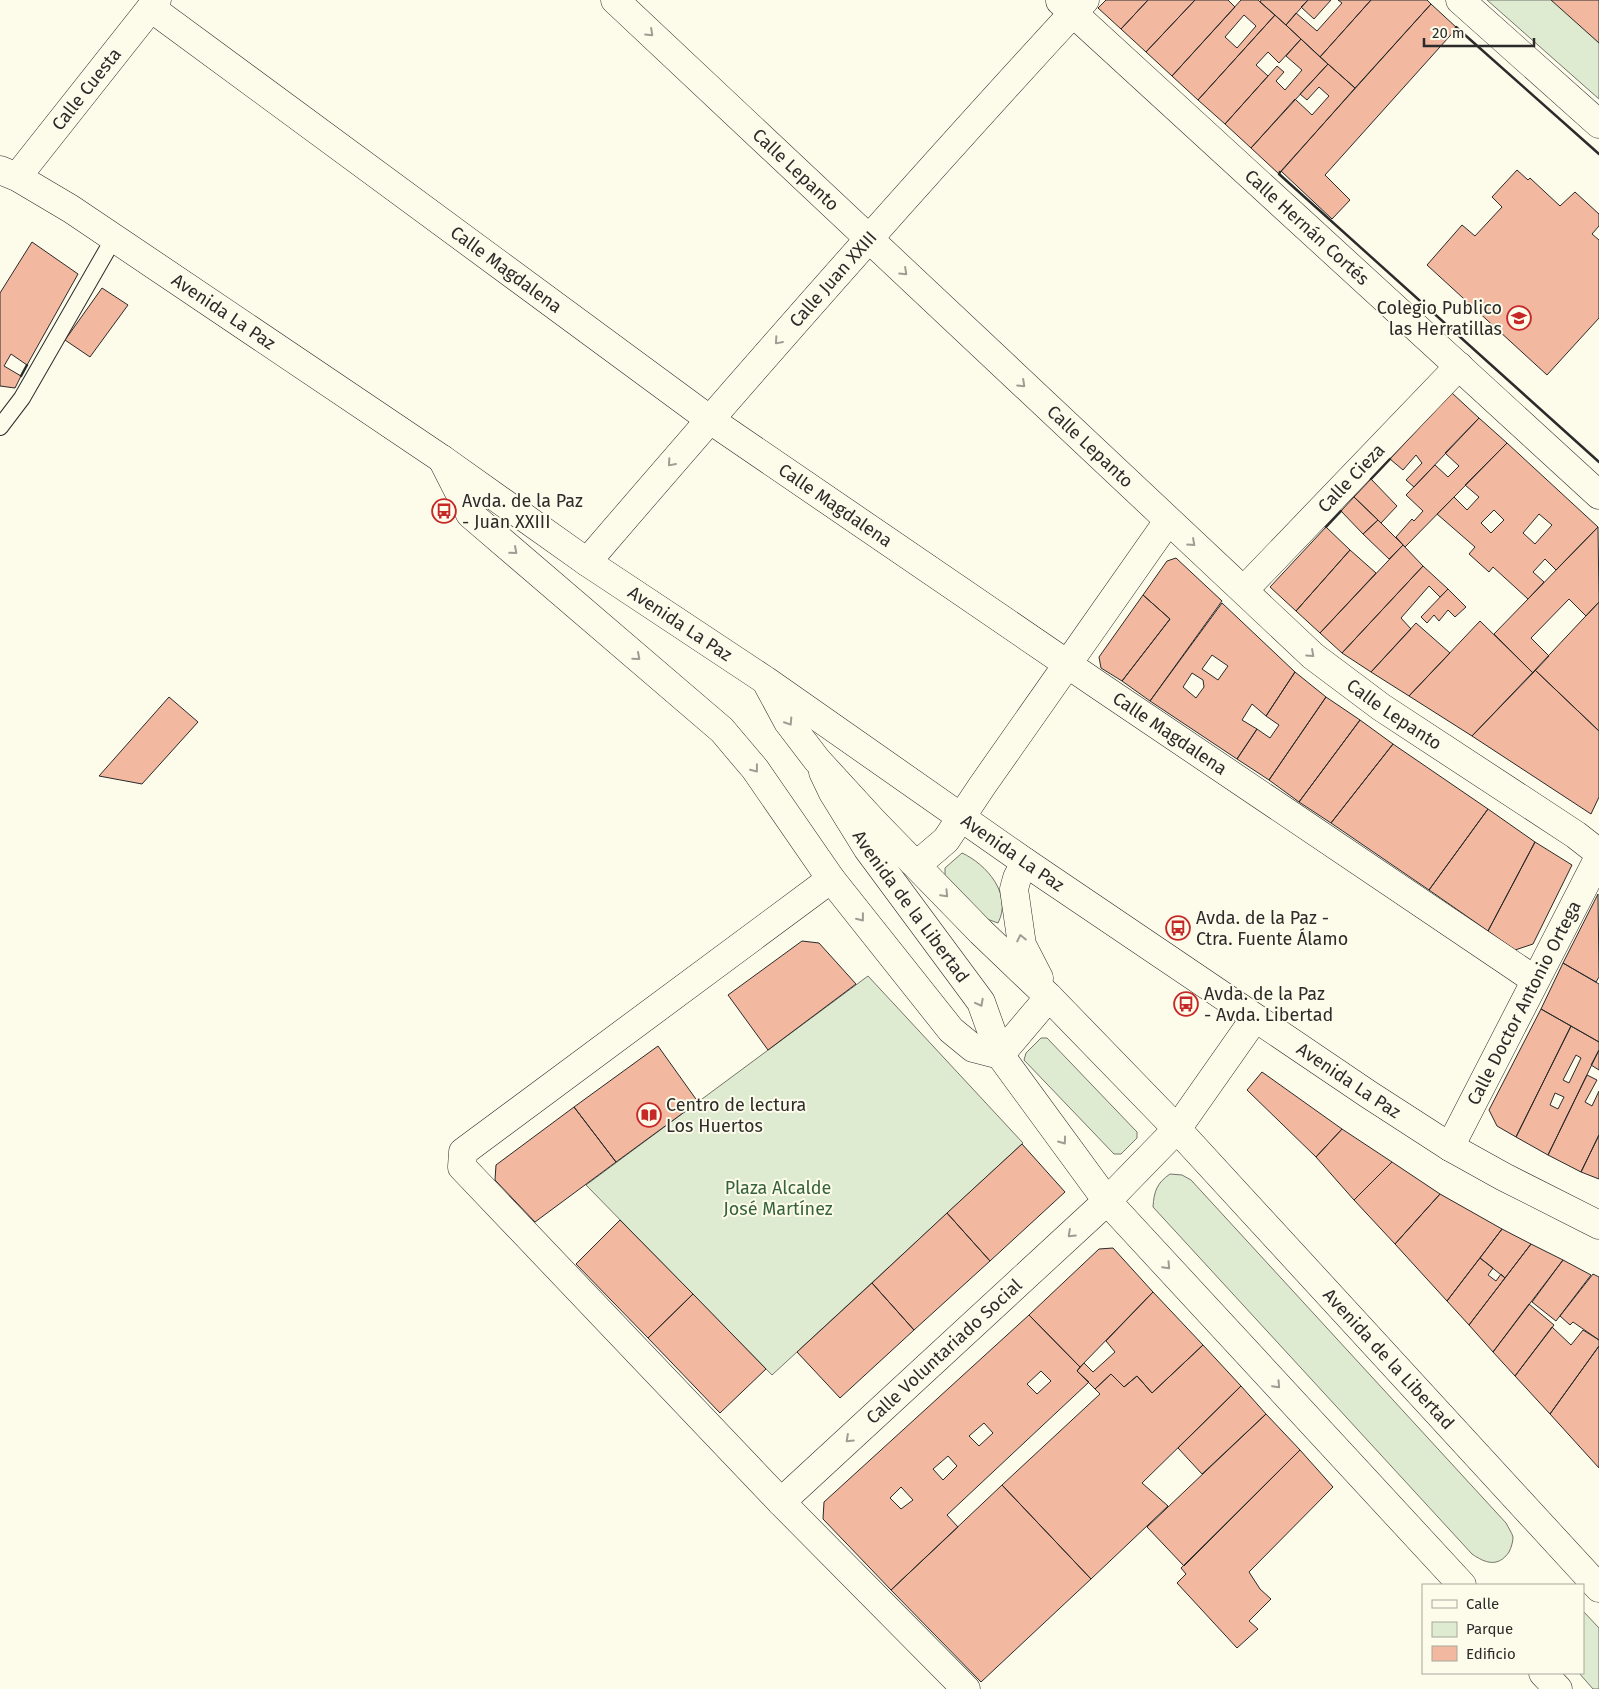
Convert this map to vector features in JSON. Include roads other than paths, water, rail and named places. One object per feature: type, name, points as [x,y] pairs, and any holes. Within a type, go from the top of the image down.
[{"type":"street","name":"Calle Lepanto","points":[[615,0],[1313,656],[1381,707],[1576,835],[1599,853]]},
{"type":"street","points":[[1460,0],[1599,124]]},
{"type":"street","name":"Calle Cuesta","points":[[9,174],[154,4]]},
{"type":"street","name":"Calle Magdalena","points":[[154,4],[709,420],[1535,980]]},
{"type":"street","name":"Calle Juan XXIII","points":[[586,562],[1072,4]]},
{"type":"street","name":"Calle Hernán Cortés","points":[[1072,4],[1599,495]]},
{"type":"street","name":"Avenida La Paz","points":[[9,174],[71,209],[442,459],[586,562],[766,680],[960,818],[1255,1018],[1450,1147],[1504,1177],[1599,1225]]},
{"type":"street","name":"Calle Cieza","points":[[1244,590],[1459,366]]},
{"type":"street","name":"Avenida La Paz","points":[[442,459],[470,514],[722,730],[755,769],[831,879]]},
{"type":"street","points":[[913,862],[925,858],[946,840],[1168,521]]},
{"type":"street","name":"Avenida de la Libertad","points":[[766,680],[788,722],[817,760],[981,932],[1049,998],[1177,1129],[1599,1588]]},
{"type":"street","name":"Avenida de la Libertad","points":[[817,760],[832,793],[867,848],[981,1002],[1000,1055],[1107,1201],[1461,1584]]},
{"type":"street","name":"Calle Doctor Antonio Ortega","points":[[1450,1147],[1599,857]]},
{"type":"street","name":"Avenida de la Libertad","points":[[1025,862],[1014,889],[1022,945],[1049,998]]},
{"type":"street","points":[[966,1689],[781,1502],[462,1167],[463,1152],[831,879],[951,1030],[973,1048],[1000,1055],[1049,998]]},
{"type":"street","points":[[1107,1201],[1177,1129],[1255,1018]]},
{"type":"street","name":"Calle Voluntariado Social","points":[[781,1502],[1107,1201]]},
{"type":"street","points":[[1544,1674],[1558,1689]]},
{"type":"lane","points":[[0,426],[22,398],[114,238]]},
{"type":"place","name":"Colegio Publico las Herratillas","points":[[1519,318]]},
{"type":"place","name":"Avda. de la Paz - Juan XXIII","points":[[444,511]]},
{"type":"place","name":"Avda. de la Paz - Ctra. Fuente Álamo","points":[[1178,928]]},
{"type":"place","name":"Avda. de la Paz - Avda. Libertad","points":[[1186,1004]]},
{"type":"place","name":"Centro de lectura Los Huertos","points":[[649,1115]]},
{"type":"park label","name":"Plaza Alcalde José Martínez","points":[[778,1198]]}]
